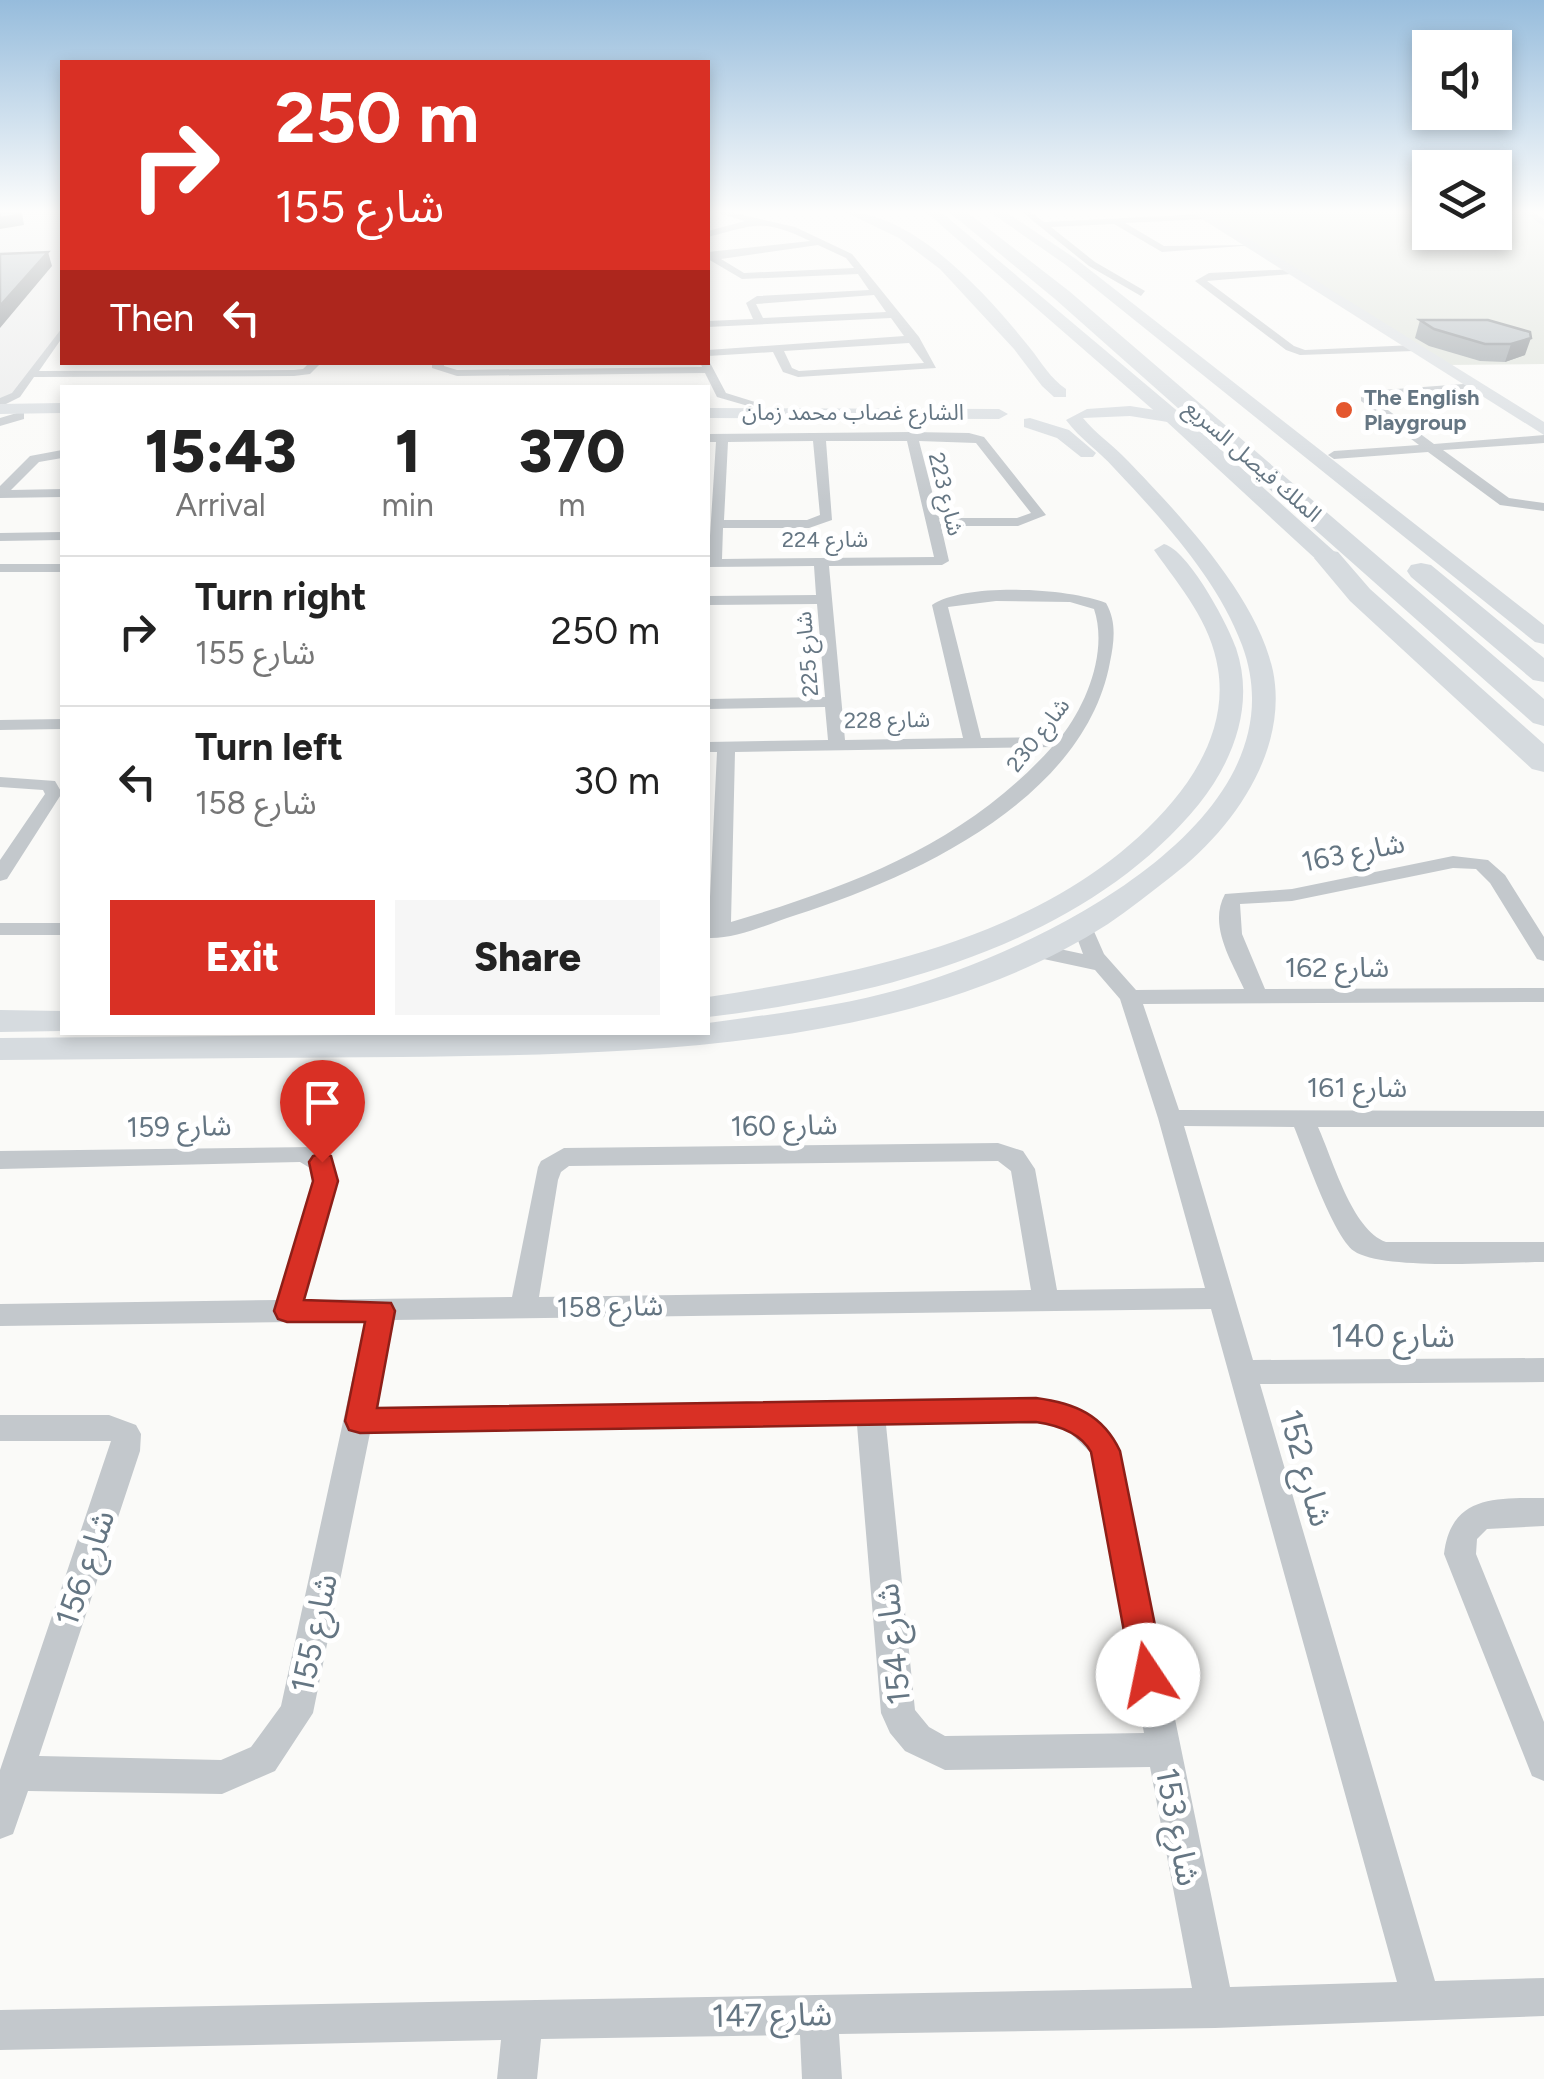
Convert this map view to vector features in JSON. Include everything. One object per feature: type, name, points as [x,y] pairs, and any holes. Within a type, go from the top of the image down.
[{"type":"highway","name":"الملك فيصل السريع","points":[[1078,309],[1544,716]]},
{"type":"highway","name":"الملك فيصل السريع","points":[[1104,309],[1544,673]]},
{"type":"highway","points":[[1328,558],[1377,593],[1544,730]]},
{"type":"highway","points":[[1328,558],[1360,595],[1544,762]]},
{"type":"main road","name":"الملك فيصل السريع","points":[[1048,309],[1328,558]]},
{"type":"main road","name":"الملك فيصل السريع","points":[[1130,309],[1543,636]]},
{"type":"street","points":[[754,309],[760,322]]},
{"type":"street","points":[[778,348],[787,370],[798,374],[932,366],[891,309]]},
{"type":"street","points":[[965,309],[1014,365]]},
{"type":"street","points":[[710,1033],[751,1030],[903,998],[1032,950],[1146,884],[1210,826],[1248,766],[1263,697],[1252,640],[1227,596],[1081,411],[1041,378],[1029,356],[985,309]]},
{"type":"street","points":[[1240,309],[1290,348],[1304,353],[1414,348]]},
{"type":"street","points":[[1351,309],[1544,430]]},
{"type":"street","points":[[710,324],[895,315]]},
{"type":"street","points":[[0,413],[60,334]]},
{"type":"street","points":[[710,352],[915,340]]},
{"type":"street","points":[[31,374],[115,368],[306,372],[314,365]]},
{"type":"street","points":[[440,365],[442,370],[456,373],[707,366]]},
{"type":"street","points":[[1472,385],[1366,396],[1368,403],[1505,502],[1544,508]]},
{"type":"street","points":[[1030,423],[1120,401],[1135,396],[1138,388]]},
{"type":"street","points":[[1028,390],[1060,393]]},
{"type":"street","points":[[16,396],[27,412]]},
{"type":"street","name":"الشارع غصاب محمد زمان","points":[[711,400],[750,404],[997,403]]},
{"type":"street","points":[[710,1007],[869,978],[948,953],[1019,924],[1079,893],[1129,859],[1167,826],[1207,775],[1223,742],[1232,695],[1230,666],[1216,627],[1188,580],[1098,466],[1062,434],[1030,423],[997,403]]},
{"type":"street","name":"الشارع غصاب محمد زمان","points":[[710,412],[997,403]]},
{"type":"street","points":[[1081,411],[1130,411],[1174,418]]},
{"type":"street","points":[[0,413],[60,412]]},
{"type":"street","points":[[711,563],[719,524],[715,438],[952,435],[980,440],[1039,515],[1018,522],[932,522]]},
{"type":"street","name":"شارع 223","points":[[912,436],[942,561]]},
{"type":"street","points":[[719,524],[809,524],[827,517],[819,437]]},
{"type":"street","points":[[1334,455],[1544,440]]},
{"type":"street","points":[[0,494],[35,458],[60,454]]},
{"type":"street","points":[[0,494],[60,493]]},
{"type":"street","points":[[0,537],[60,536]]},
{"type":"street","name":"شارع 224","points":[[711,563],[942,561]]},
{"type":"street","name":"شارع 225","points":[[821,562],[838,743]]},
{"type":"street","points":[[0,568],[60,568]]},
{"type":"street","name":"شارع 230","points":[[714,932],[854,892],[958,841],[1026,788],[1082,722],[1098,685],[1105,644],[1101,606],[1074,598],[958,599],[940,605],[974,742]]},
{"type":"street","points":[[710,601],[824,599]]},
{"type":"street","points":[[710,704],[834,702]]},
{"type":"street","points":[[0,725],[60,724]]},
{"type":"street","name":"شارع 228","points":[[717,747],[1067,742]]},
{"type":"street","points":[[714,932],[717,747]]},
{"type":"street","points":[[0,782],[39,781],[50,785],[54,794],[0,874]]},
{"type":"street","name":"شارع 163","points":[[1258,997],[1228,922],[1227,907],[1232,898],[1292,894],[1453,862],[1481,864],[1498,878],[1544,954]]},
{"type":"street","name":"شارع 152","points":[[1082,924],[1088,946],[1130,996],[1170,1118],[1421,2001]]},
{"type":"street","points":[[0,929],[60,928]]},
{"type":"street","points":[[1032,950],[1074,956],[1102,966]]},
{"type":"street","name":"شارع 162","points":[[1130,996],[1544,996]]},
{"type":"street","points":[[0,1021],[60,1032]]},
{"type":"street","points":[[0,1049],[80,1036],[554,1044],[681,1035]]},
{"type":"street","points":[[1302,1117],[1350,1228],[1364,1244],[1385,1252],[1544,1252]]},
{"type":"street","name":"شارع 161","points":[[1170,1118],[1544,1118]]},
{"type":"street","name":"شارع 160","points":[[524,1307],[546,1180],[550,1167],[564,1157],[998,1152],[1014,1157],[1023,1169],[1046,1301]]},
{"type":"street","name":"شارع 159","points":[[0,1160],[304,1154],[322,1162],[326,1181],[287,1311]]},
{"type":"street","name":"شارع 158","points":[[0,1314],[1221,1298]]},
{"type":"street","name":"شارع 155","points":[[16,1773],[222,1776],[263,1758],[296,1713],[381,1311]]},
{"type":"street","name":"شارع 140","points":[[1243,1372],[1544,1370]]},
{"type":"street","name":"شارع 153","points":[[360,1421],[1036,1410],[1063,1414],[1096,1434],[1105,1451],[1215,2008]]},
{"type":"street","name":"شارع 154","points":[[870,1414],[898,1713],[906,1730],[921,1744],[944,1753],[1163,1750]]},
{"type":"street","name":"شارع 156","points":[[0,1428],[108,1428],[126,1434],[124,1451],[0,1821]]},
{"type":"street","points":[[1544,1512],[1485,1513],[1470,1520],[1460,1543],[1460,1554],[1544,1764]]},
{"type":"street","name":"شارع 147","points":[[0,2030],[1215,2008],[1544,1996]]},
{"type":"street","points":[[819,2015],[822,2079]]},
{"type":"street","points":[[516,2079],[523,2018]]},
{"type":"shaded area","points":[[0,309],[60,309],[60,333],[12,395],[0,403]]},
{"type":"shaded area","points":[[1355,309],[1544,309],[1544,364],[1446,365]]},
{"type":"building","points":[[1420,320],[1488,320],[1530,332],[1531,338],[1511,344],[1485,344],[1434,329]]},
{"type":"place","name":"The English Playgroup","points":[[1344,410]]},
{"type":"route","points":[[322,1162],[326,1181],[287,1311],[381,1311],[360,1421],[1036,1410],[1063,1414],[1082,1422],[1096,1434],[1105,1451],[1148,1675]]}]
